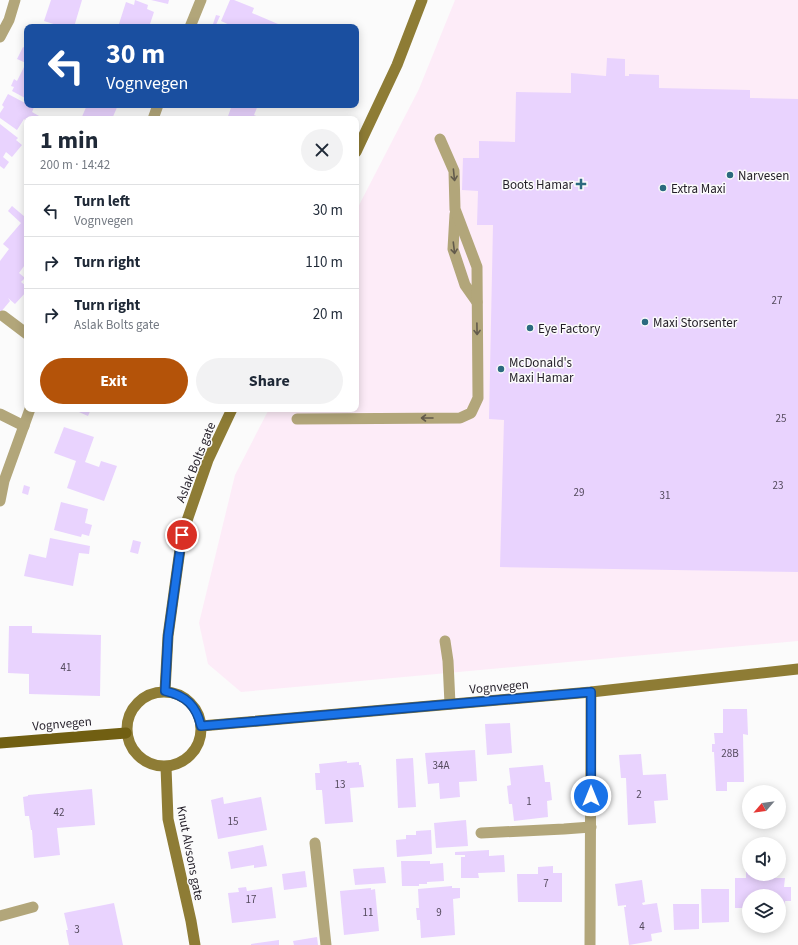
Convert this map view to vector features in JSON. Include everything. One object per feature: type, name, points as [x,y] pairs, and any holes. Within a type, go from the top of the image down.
[{"type":"main road","points":[[359,146],[397,65],[422,0]]},
{"type":"main road","name":"Aslak Bolts gate","points":[[165,691],[168,636],[182,535],[208,460],[231,412]]},
{"type":"main road","name":"Vognvegen","points":[[201,726],[591,692],[798,669]]},
{"type":"main road","points":[[165,691],[185,698],[199,715],[201,726],[200,738],[196,749],[188,758],[178,764],[166,767],[154,766],[135,754],[129,744],[126,733],[127,720],[132,708],[141,699],[153,693],[165,691]]},
{"type":"main road","name":"Vognvegen","points":[[0,743],[126,733]]},
{"type":"main road","name":"Knut Alvsons gate","points":[[166,767],[168,819],[195,945]]},
{"type":"street","points":[[0,37],[9,20],[16,0]]},
{"type":"street","points":[[191,24],[201,0]]},
{"type":"street","points":[[440,139],[454,171],[455,209],[453,249],[465,285],[477,302]]},
{"type":"street","points":[[297,419],[460,418],[471,413],[478,398],[477,267],[455,209]]},
{"type":"street","points":[[3,316],[24,332]]},
{"type":"street","points":[[0,499],[4,481],[29,412]]},
{"type":"street","points":[[0,414],[24,426]]},
{"type":"street","points":[[445,641],[448,661],[450,704]]},
{"type":"street","points":[[590,945],[591,692]]},
{"type":"street","points":[[481,833],[591,827]]},
{"type":"street","points":[[315,843],[326,945]]},
{"type":"street","points":[[0,916],[33,907]]},
{"type":"shaded area","points":[[455,0],[798,0],[798,641],[241,692],[208,664],[199,623],[235,475],[267,412],[359,412],[359,205],[419,89]]},
{"type":"building","points":[[51,0],[82,0],[75,24],[54,24],[44,21]]},
{"type":"building","points":[[135,0],[148,5],[147,9],[154,12],[150,24],[119,24],[126,2],[134,5]]},
{"type":"building","points":[[151,0],[169,0],[168,4]]},
{"type":"building","points":[[230,0],[234,0],[254,8],[252,13],[278,24],[228,24],[221,21]]},
{"type":"building","points":[[216,15],[220,16],[216,24],[213,24]]},
{"type":"building","points":[[23,47],[24,48],[24,62],[17,59]]},
{"type":"building","name":"Maxi Storsenter","points":[[607,58],[625,59],[625,76],[629,76],[629,74],[659,75],[659,88],[750,90],[750,98],[798,99],[798,572],[500,567],[504,420],[489,419],[493,225],[477,225],[478,191],[462,190],[463,158],[479,158],[479,141],[515,142],[516,92],[571,93],[571,73],[606,76]]},
{"type":"building","points":[[24,67],[24,97],[12,91],[14,87],[11,86],[14,79],[17,81]]},
{"type":"building","points":[[8,94],[24,102],[24,108],[34,108],[32,112],[39,116],[24,116],[24,119],[17,130],[0,118],[0,113],[4,107],[2,105]]},
{"type":"building","points":[[86,108],[117,108],[113,116],[82,116]]},
{"type":"building","points":[[231,108],[257,108],[254,115],[256,116],[228,116]]},
{"type":"building","points":[[0,124],[18,138],[16,140],[22,145],[12,157],[6,152],[3,157],[9,162],[4,169],[0,166]]},
{"type":"building","points":[[12,206],[24,216],[24,266],[19,273],[24,277],[21,282],[24,284],[24,294],[15,304],[8,298],[10,301],[0,313],[0,261],[9,249],[3,244],[21,223],[8,211]]},
{"type":"building","points":[[79,412],[90,412],[88,416]]},
{"type":"building","points":[[64,427],[94,437],[85,462],[99,467],[101,461],[117,466],[104,501],[67,488],[76,461],[54,453]]},
{"type":"building","points":[[24,485],[30,487],[28,495],[22,493]]},
{"type":"building","points":[[61,502],[88,509],[85,523],[92,525],[89,536],[82,534],[81,537],[54,530]]},
{"type":"building","points":[[50,538],[90,546],[89,554],[79,553],[73,586],[24,576],[29,554],[46,558]]},
{"type":"building","points":[[133,540],[141,542],[138,554],[130,552]]},
{"type":"building","points":[[9,626],[32,626],[32,633],[101,635],[100,696],[29,694],[29,674],[8,673]]},
{"type":"building","points":[[723,709],[747,709],[748,735],[743,734],[744,782],[727,782],[727,791],[716,791],[714,752],[712,752],[712,744],[715,744],[714,733],[723,733]]},
{"type":"building","points":[[510,723],[512,753],[487,755],[485,724]]},
{"type":"building","points":[[475,750],[477,781],[459,782],[460,797],[440,799],[439,783],[428,784],[425,753]]},
{"type":"building","points":[[641,754],[643,775],[666,774],[668,800],[654,801],[656,823],[628,825],[626,778],[621,778],[619,755]]},
{"type":"building","points":[[413,758],[416,807],[398,808],[396,759]]},
{"type":"building","points":[[347,761],[347,763],[359,762],[359,765],[361,765],[364,787],[350,788],[353,822],[325,824],[322,790],[316,790],[315,773],[320,773],[319,764]]},
{"type":"building","points":[[543,765],[545,782],[550,782],[552,800],[547,801],[548,817],[514,821],[512,804],[509,804],[507,786],[511,785],[509,768]]},
{"type":"building","points":[[92,789],[95,825],[57,828],[60,855],[34,858],[32,830],[29,816],[25,816],[23,797],[28,795]]},
{"type":"building","points":[[223,797],[224,804],[261,797],[267,830],[218,839],[211,800]]},
{"type":"building","points":[[466,820],[468,846],[436,848],[434,823]]},
{"type":"building","points":[[431,830],[432,854],[397,857],[396,840],[406,839],[406,835],[416,835],[416,831]]},
{"type":"building","points":[[263,845],[267,866],[254,868],[254,865],[231,869],[228,852]]},
{"type":"building","points":[[489,850],[489,856],[504,855],[505,872],[478,873],[479,878],[461,878],[461,857],[465,857],[465,855],[455,855],[455,852]]},
{"type":"building","points":[[401,861],[430,861],[430,864],[443,863],[444,881],[427,882],[427,884],[419,884],[419,886],[402,886]]},
{"type":"building","points":[[553,866],[553,873],[562,873],[562,902],[518,902],[517,874],[538,874],[538,867]]},
{"type":"building","points":[[384,867],[386,883],[355,885],[353,869]]},
{"type":"building","points":[[305,871],[307,887],[284,890],[282,874]]},
{"type":"building","points":[[735,878],[742,878],[742,881],[785,881],[784,887],[791,887],[791,901],[786,901],[786,889],[742,889],[742,908],[735,908]]},
{"type":"building","points":[[642,880],[645,902],[642,903],[643,905],[657,903],[662,932],[651,934],[652,941],[629,945],[624,907],[626,907],[626,905],[618,906],[615,884]]},
{"type":"building","points":[[452,886],[452,888],[460,888],[460,898],[453,899],[455,935],[421,938],[420,920],[417,920],[416,908],[419,908],[418,889]]},
{"type":"building","points":[[246,887],[247,891],[272,887],[276,918],[232,923],[228,893],[239,892],[238,888]]},
{"type":"building","points":[[371,888],[371,890],[375,889],[379,931],[344,935],[340,891]]},
{"type":"building","points":[[701,889],[729,889],[729,922],[702,923]]},
{"type":"building","points":[[114,903],[123,945],[69,945],[66,930],[68,930],[64,913]]},
{"type":"building","points":[[673,904],[699,904],[699,929],[674,930]]},
{"type":"building","points":[[317,937],[318,945],[294,945],[293,941]]},
{"type":"building","points":[[279,940],[279,945],[251,945],[251,944]]},
{"type":"place","name":"Narvesen","points":[[730,175]]},
{"type":"place","name":"Boots Hamar","points":[[581,184]]},
{"type":"place","name":"Extra Maxi","points":[[663,188]]},
{"type":"place","name":"Maxi Storsenter","points":[[645,322]]},
{"type":"place","name":"Eye Factory","points":[[530,328]]},
{"type":"place","name":"McDonald's Maxi Hamar","points":[[501,369]]},
{"type":"route","points":[[182,535],[168,636],[165,691],[185,698],[199,715],[201,726],[591,692],[591,796]]}]
